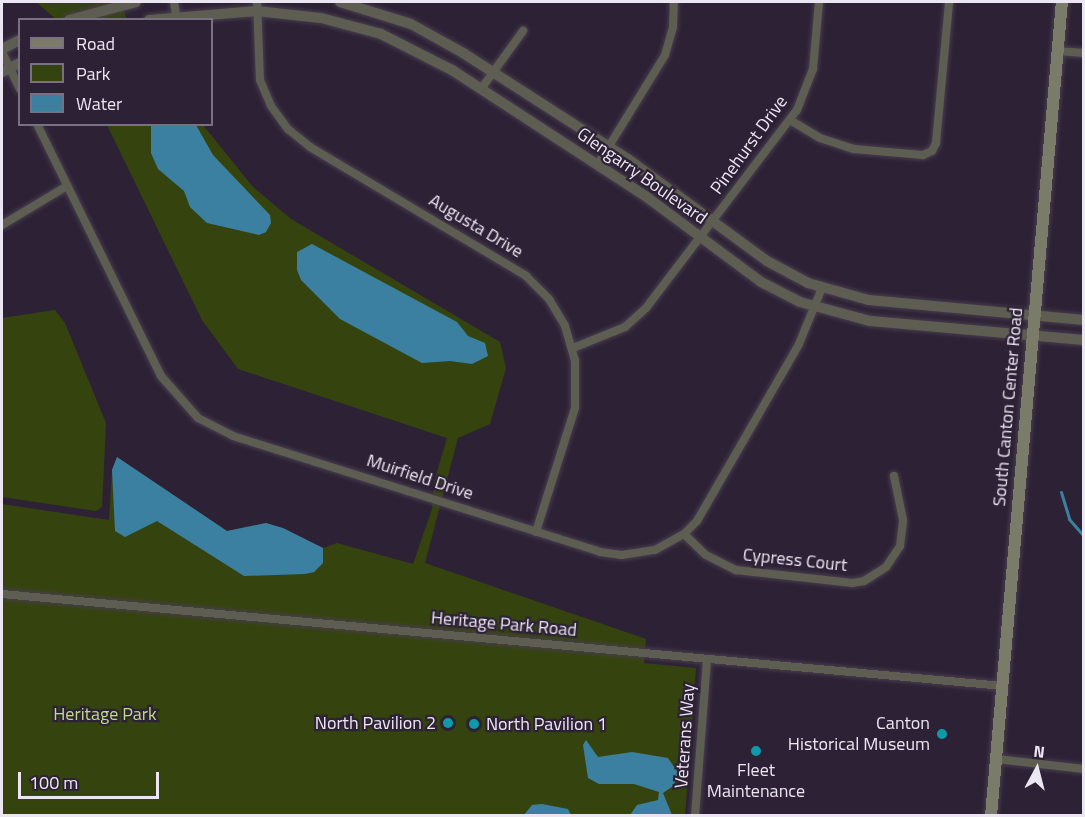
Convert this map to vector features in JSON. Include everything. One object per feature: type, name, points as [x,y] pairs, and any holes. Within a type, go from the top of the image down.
[{"type":"main road","name":"South Canton Center Road","points":[[991,816],[1062,2]]},
{"type":"street","points":[[76,18],[136,2]]},
{"type":"street","points":[[174,2],[176,15]]},
{"type":"street","name":"Glengarry Boulevard","points":[[340,2],[389,15],[437,38],[609,147],[767,261],[822,288],[893,302],[1083,320]]},
{"type":"street","points":[[598,164],[665,55],[673,27],[674,2]]},
{"type":"street","name":"Pinehurst Drive","points":[[573,348],[607,337],[634,321],[790,120],[804,97],[813,69],[819,2]]},
{"type":"street","points":[[790,120],[820,138],[854,149],[923,155],[932,150],[936,143],[949,2]]},
{"type":"street","name":"Glengarry Boulevard","points":[[160,18],[256,6],[321,18],[381,34],[424,54],[598,164],[762,282],[815,307],[891,322],[1083,340]]},
{"type":"street","name":"Augusta Drive","points":[[256,6],[260,80],[271,106],[288,129],[310,147],[526,276],[556,309],[573,348],[577,376],[575,408],[536,532]]},
{"type":"street","points":[[381,34],[389,15]]},
{"type":"street","points":[[481,89],[523,31]]},
{"type":"street","points":[[18,41],[2,50],[18,84]]},
{"type":"street","points":[[1058,51],[1083,53]]},
{"type":"street","name":"Muirfield Drive","points":[[38,126],[161,376],[198,418],[233,436],[536,532],[622,555],[655,550],[684,534],[707,507],[799,344],[822,288]]},
{"type":"street","points":[[2,225],[67,186]]},
{"type":"street","points":[[891,322],[893,302]]},
{"type":"street","name":"Cypress Court","points":[[684,534],[706,555],[736,570],[852,583],[864,581],[886,567],[900,546],[903,520],[894,476]]},
{"type":"street","name":"Heritage Park Road","points":[[2,594],[1003,686]]},
{"type":"street","name":"Veterans Way","points":[[695,816],[707,659]]},
{"type":"street","points":[[996,759],[1083,768]]},
{"type":"green space","points":[[36,2],[120,2],[127,18],[55,18]]},
{"type":"green space","name":"Heritage Park","points":[[107,126],[204,126],[253,187],[291,219],[500,342],[506,368],[490,424],[458,438],[425,563],[646,639],[644,663],[696,668],[685,815],[2,816],[2,504],[109,520],[112,470],[117,457],[227,531],[266,523],[323,548],[337,543],[413,564],[432,509],[434,482],[447,438],[238,369],[202,320]]},
{"type":"green space","points":[[55,310],[65,323],[106,423],[102,507],[96,511],[2,497],[2,318]]},
{"type":"water","points":[[151,126],[197,126],[213,155],[270,215],[271,223],[266,232],[259,235],[207,223],[190,207],[184,191],[158,169],[151,153]]},
{"type":"water","points":[[312,244],[457,322],[468,336],[485,343],[488,356],[472,364],[450,361],[422,363],[340,319],[301,280],[297,270],[297,252]]},
{"type":"water","points":[[117,457],[227,531],[266,523],[283,528],[323,548],[323,563],[314,572],[305,574],[244,576],[157,521],[125,537],[115,531],[112,470]]},
{"type":"water","points":[[586,740],[598,757],[632,752],[668,758],[679,774],[673,786],[663,793],[672,815],[630,815],[637,805],[658,800],[659,792],[634,784],[599,784],[588,778],[583,745]]},
{"type":"water","points":[[542,804],[568,809],[571,815],[524,815],[532,805]]},
{"type":"waterway","points":[[1061,492],[1069,519],[1084,536]]},
{"type":"place","name":"North Pavilion 2","points":[[448,723]]},
{"type":"place","name":"North Pavilion 1","points":[[474,724]]},
{"type":"place","name":"Canton Historical Museum","points":[[942,734]]},
{"type":"place","name":"Fleet Maintenance","points":[[756,751]]}]
